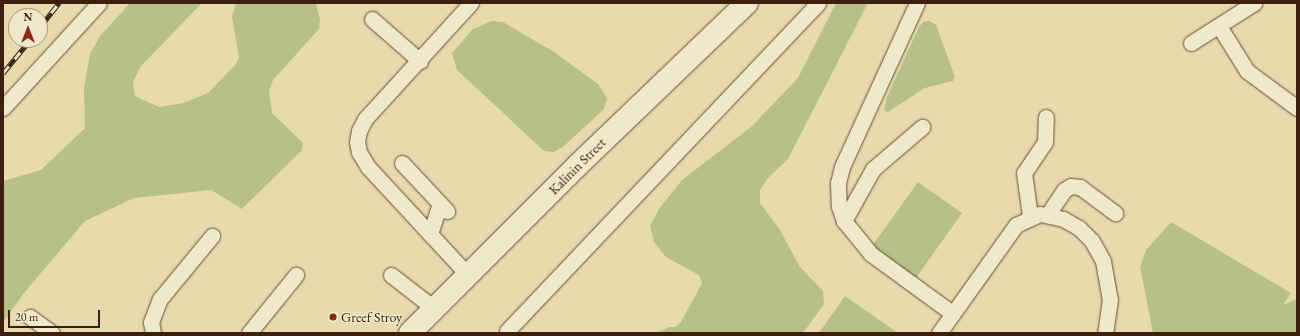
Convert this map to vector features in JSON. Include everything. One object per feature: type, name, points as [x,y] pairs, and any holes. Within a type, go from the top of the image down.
[{"type":"main road","name":"Kalinin Street","points":[[410,333],[583,160],[746,3]]},
{"type":"lane","points":[[3,108],[99,3]]},
{"type":"lane","points":[[468,275],[368,167],[359,152],[357,142],[359,131],[365,119],[420,61],[470,3]]},
{"type":"lane","points":[[507,331],[818,3]]},
{"type":"lane","points":[[917,3],[842,167],[838,183],[839,206],[844,221],[872,254],[952,313]]},
{"type":"lane","points":[[1191,43],[1254,3]]},
{"type":"lane","points":[[372,19],[420,61]]},
{"type":"lane","points":[[1219,26],[1247,71],[1297,108]]},
{"type":"lane","points":[[1030,216],[1024,173],[1045,142],[1046,117]]},
{"type":"lane","points":[[844,221],[873,169],[922,127]]},
{"type":"lane","points":[[402,164],[444,208],[430,234]]},
{"type":"lane","points":[[1048,214],[1064,190],[1071,186],[1080,187],[1115,213]]},
{"type":"lane","points":[[939,333],[1016,225],[1030,216],[1048,214],[1079,228],[1092,241],[1103,261],[1110,299],[1105,333]]},
{"type":"lane","points":[[153,333],[151,322],[160,299],[212,236]]},
{"type":"lane","points":[[249,333],[296,275]]},
{"type":"lane","points":[[391,275],[435,308]]},
{"type":"lane","points":[[30,317],[52,333]]},
{"type":"green space","points":[[130,3],[202,3],[141,66],[133,82],[135,96],[159,107],[184,103],[208,93],[235,65],[239,58],[232,16],[236,3],[316,3],[320,20],[319,29],[273,80],[269,91],[272,113],[303,143],[302,150],[242,209],[211,190],[134,198],[85,221],[24,293],[3,323],[3,181],[41,170],[85,128],[84,88],[90,54],[100,36]]},
{"type":"green space","points":[[836,3],[868,3],[788,159],[768,178],[760,190],[760,203],[780,230],[800,267],[823,291],[824,304],[803,333],[656,333],[669,327],[675,327],[681,322],[702,283],[699,275],[666,257],[654,242],[650,226],[659,209],[682,180],[751,127],[798,78]]},
{"type":"green space","points":[[492,21],[503,22],[554,52],[598,84],[607,98],[604,109],[564,146],[554,152],[544,151],[457,70],[452,53],[473,29]]},
{"type":"green space","points":[[930,21],[936,25],[955,77],[953,81],[925,88],[888,112],[884,111],[886,99],[919,27],[923,22]]},
{"type":"green space","points":[[918,182],[962,213],[916,278],[872,246]]},
{"type":"green space","points":[[1171,222],[1291,293],[1283,305],[1297,299],[1297,333],[1153,333],[1140,267],[1146,250]]},
{"type":"green space","points":[[845,296],[898,333],[819,333]]},
{"type":"railway","points":[[48,17],[59,3]]},
{"type":"railway","points":[[3,73],[23,48]]},
{"type":"place","name":"Greef Stroy","points":[[333,317]]}]
